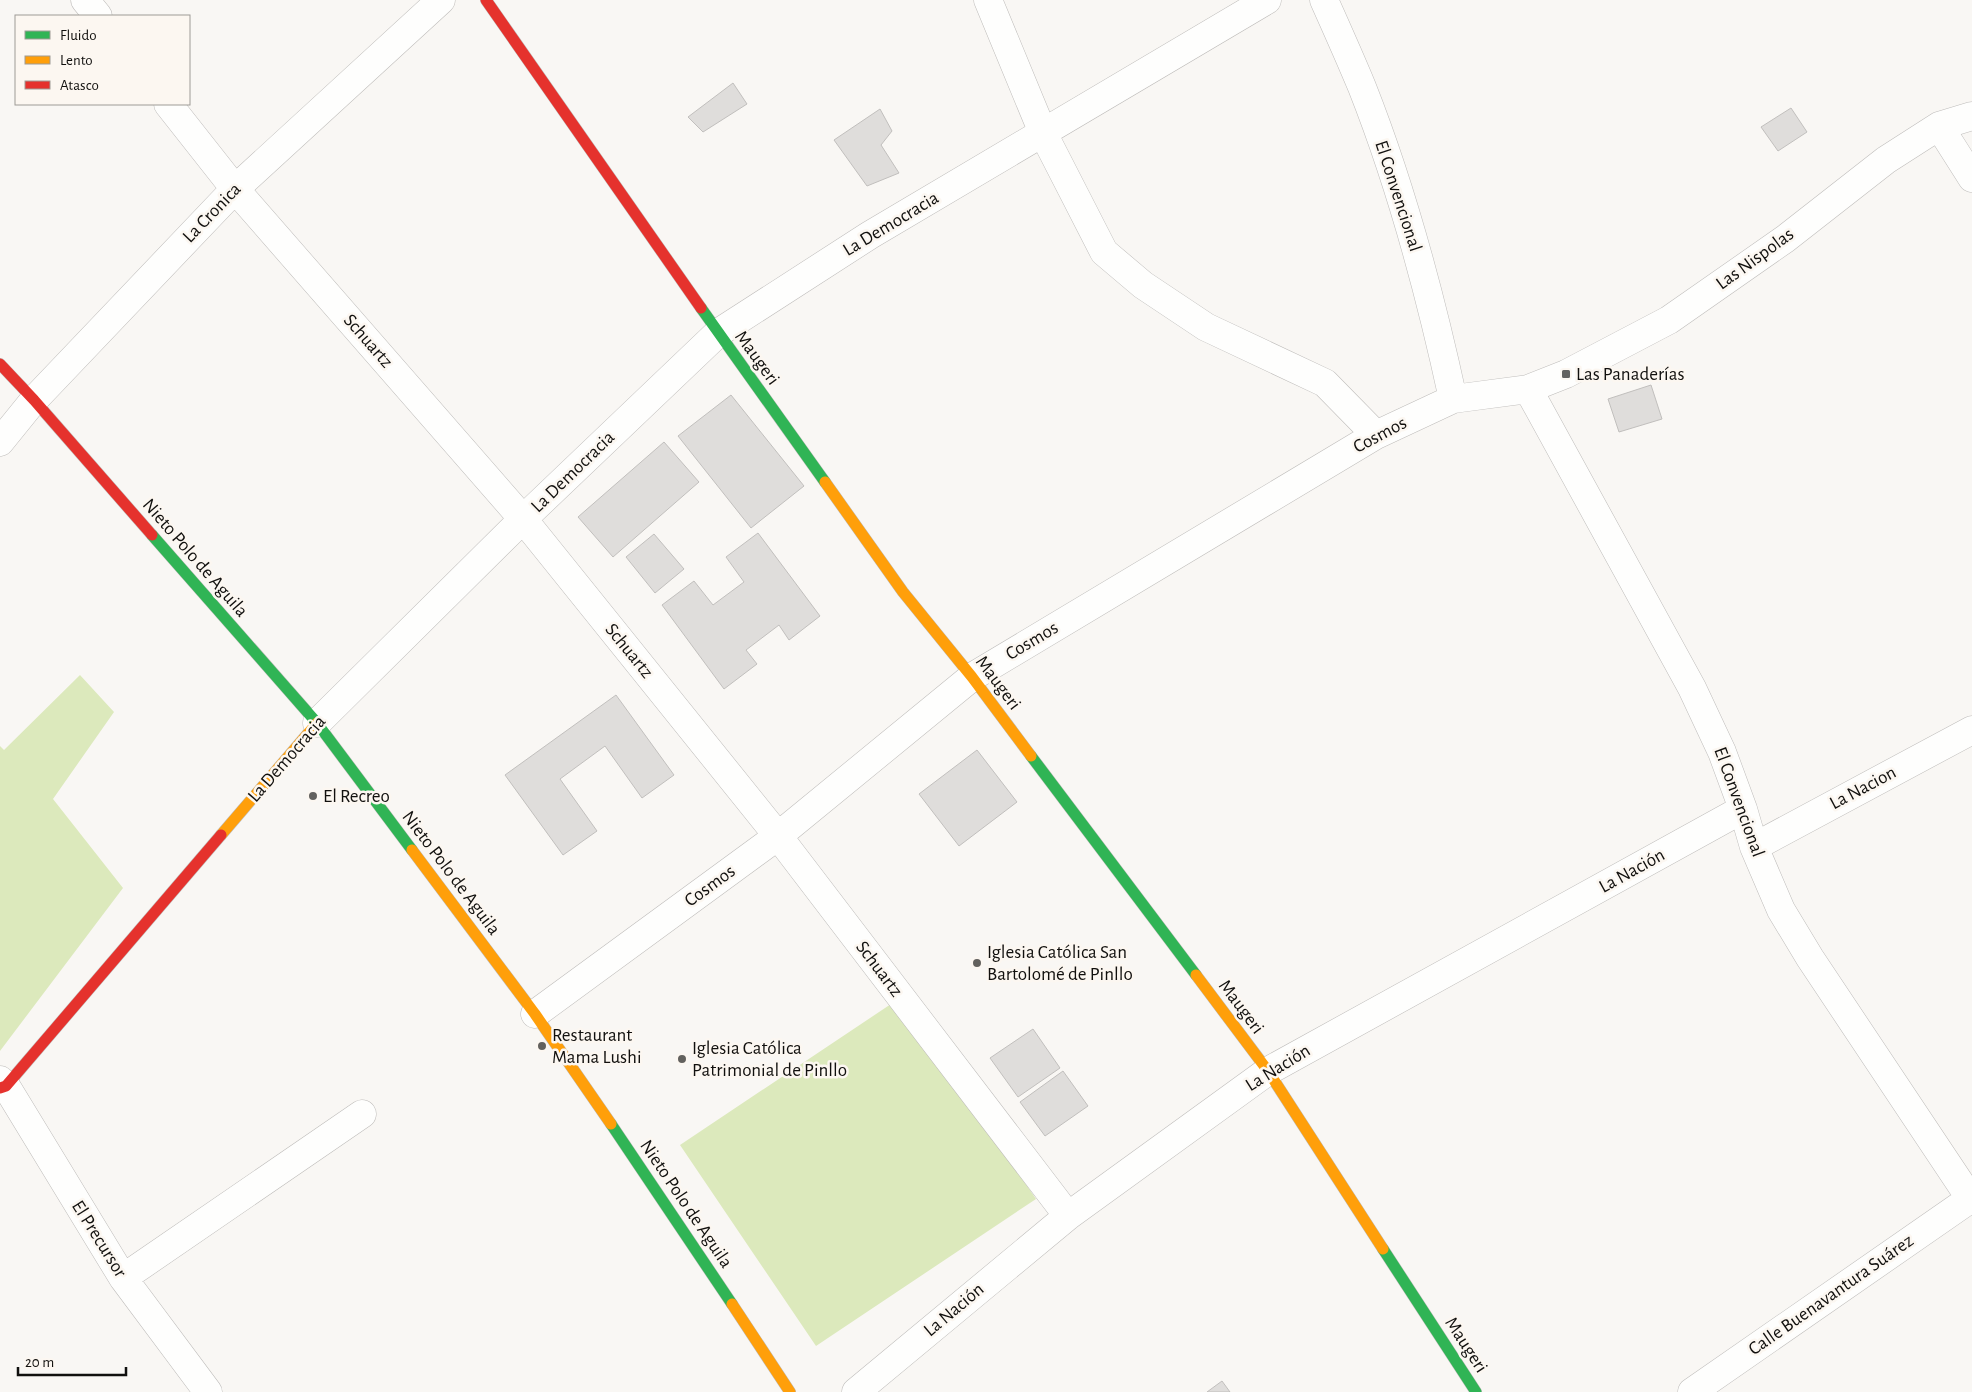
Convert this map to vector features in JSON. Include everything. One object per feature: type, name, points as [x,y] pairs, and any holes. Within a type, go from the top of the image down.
[{"type":"street","points":[[86,0],[97,15]]},
{"type":"street","name":"La Cronica","points":[[0,442],[34,400],[235,188],[441,0]]},
{"type":"street","name":"Maugeri","points":[[486,0],[718,334],[903,592],[972,677],[1268,1071],[1476,1392]]},
{"type":"street","points":[[988,0],[1043,133],[1104,252],[1143,285],[1206,327],[1325,383],[1376,435]]},
{"type":"street","name":"La Democracia","points":[[2,1084],[317,723],[523,519],[718,334],[870,236],[1266,0]]},
{"type":"street","name":"El Convencional","points":[[1324,0],[1362,87],[1407,217],[1437,326],[1453,399]]},
{"type":"street","name":"Schuartz","points":[[169,105],[235,188],[523,519],[778,836],[1068,1216]]},
{"type":"street","name":"Las Nispolas","points":[[1528,389],[1566,374],[1669,320],[1784,239],[1886,160],[1939,126],[1972,116]]},
{"type":"street","points":[[1939,126],[1972,178]]},
{"type":"street","name":"Nieto Polo de Aguila","points":[[0,364],[34,400],[317,723],[535,1014],[670,1210],[790,1392]]},
{"type":"street","name":"El Convencional","points":[[1528,389],[1692,688],[1722,752],[1743,809],[1754,847],[1781,910],[1810,958],[1971,1200]]},
{"type":"street","name":"Cosmos","points":[[535,1014],[778,836],[972,677],[1376,435],[1453,399],[1528,389]]},
{"type":"street","name":"La Nacion","points":[[1754,847],[1972,730]]},
{"type":"street","name":"La Nación","points":[[856,1392],[1068,1216],[1268,1071],[1743,809]]},
{"type":"street","name":"El Precursor","points":[[2,1084],[123,1278],[208,1392]]},
{"type":"street","points":[[123,1278],[362,1114]]},
{"type":"street","name":"Calle Buenavantura Suárez","points":[[1692,1392],[1971,1200]]},
{"type":"green space","points":[[80,675],[114,712],[53,799],[123,888],[0,1051],[0,746],[4,750]]},
{"type":"green space","points":[[900,998],[1036,1199],[816,1346],[680,1145]]},
{"type":"building","points":[[733,83],[747,104],[703,132],[688,117]]},
{"type":"building","points":[[1791,108],[1807,132],[1778,151],[1761,127]]},
{"type":"building","points":[[880,109],[892,131],[881,145],[899,173],[867,186],[834,140]]},
{"type":"building","points":[[1651,385],[1662,419],[1619,432],[1608,399]]},
{"type":"building","points":[[731,395],[804,486],[751,528],[678,436]]},
{"type":"building","points":[[664,442],[699,482],[613,557],[578,517]]},
{"type":"building","points":[[758,533],[820,616],[789,640],[779,625],[746,650],[757,664],[724,689],[662,605],[694,581],[713,605],[744,582],[726,557]]},
{"type":"building","points":[[654,534],[684,569],[655,593],[626,557]]},
{"type":"building","points":[[616,695],[674,775],[642,798],[605,746],[560,779],[597,831],[563,855],[505,775]]},
{"type":"building","points":[[977,750],[1017,802],[959,846],[919,794]]},
{"type":"building","points":[[1033,1029],[1060,1068],[1018,1097],[990,1058]]},
{"type":"building","points":[[1063,1071],[1088,1106],[1045,1136],[1020,1102]]},
{"type":"building","points":[[1222,1381],[1230,1392],[1207,1392]]},
{"type":"traffic: fast","points":[[701,308],[825,482]]},
{"type":"traffic: fast","points":[[152,535],[317,723],[412,850]]},
{"type":"traffic: fast","points":[[1031,756],[1196,975]]},
{"type":"traffic: fast","points":[[611,1124],[732,1304]]},
{"type":"traffic: fast","points":[[1383,1249],[1476,1392]]},
{"type":"traffic: slow","points":[[825,482],[903,592],[972,677],[1031,756]]},
{"type":"traffic: slow","points":[[221,835],[317,723]]},
{"type":"traffic: slow","points":[[412,850],[535,1014],[611,1124]]},
{"type":"traffic: slow","points":[[1196,975],[1268,1071],[1383,1249]]},
{"type":"traffic: slow","points":[[732,1304],[790,1392]]},
{"type":"traffic: jam","points":[[486,0],[701,308]]},
{"type":"traffic: jam","points":[[0,364],[152,535]]},
{"type":"traffic: jam","points":[[0,1088],[6,1086],[221,835]]},
{"type":"place","name":"Las Panaderías","points":[[1566,374]]},
{"type":"place","name":"El Recreo","points":[[313,796]]},
{"type":"place","name":"Iglesia Católica San Bartolomé de Pinllo","points":[[977,963]]},
{"type":"place","name":"Restaurant Mama Lushi","points":[[542,1046]]},
{"type":"place","name":"Iglesia Católica Patrimonial de Pinllo","points":[[682,1059]]}]
